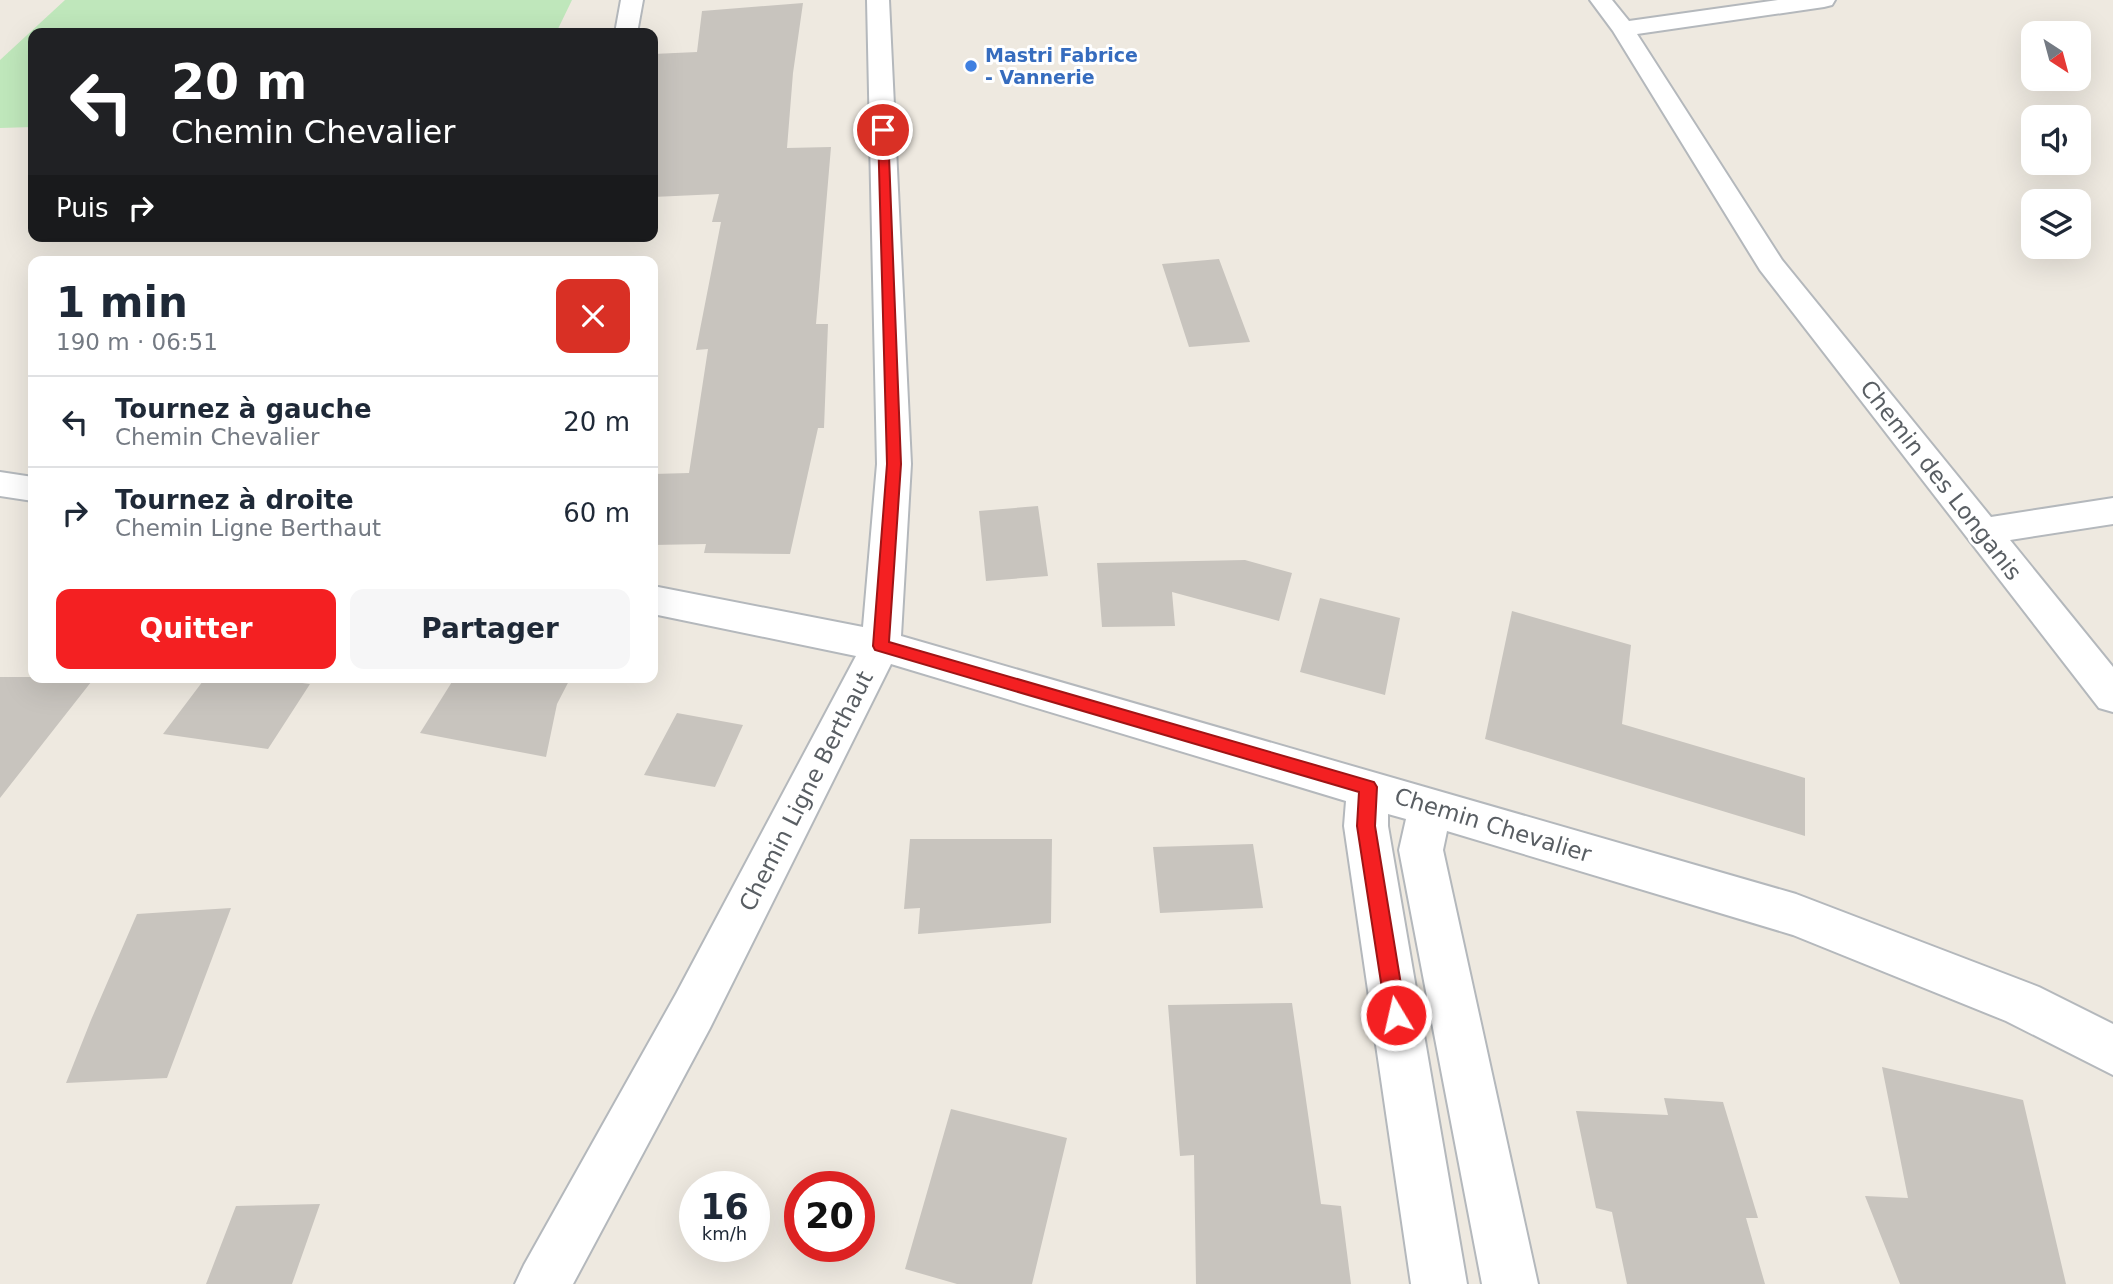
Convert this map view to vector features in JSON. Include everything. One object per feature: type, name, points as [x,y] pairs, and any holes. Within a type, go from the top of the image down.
[{"type":"street","points":[[627,28],[632,0]]},
{"type":"street","name":"Chemin Ligne Berthaut","points":[[543,1284],[693,1010],[881,646],[894,464],[878,0]]},
{"type":"street","name":"Chemin des Longanis","points":[[1601,0],[1623,29],[1770,264],[2113,696]]},
{"type":"street","points":[[1623,29],[1824,0]]},
{"type":"street","points":[[0,484],[28,488]]},
{"type":"street","points":[[1981,532],[2113,510]]},
{"type":"street","name":"Chemin Chevalier","points":[[658,601],[881,646],[1796,915],[2022,1004],[2113,1051]]},
{"type":"street","points":[[1368,787],[1366,826],[1439,1284]]},
{"type":"street","points":[[1431,806],[1421,850],[1510,1284]]},
{"type":"green space","points":[[65,0],[572,0],[558,28],[35,28]]},
{"type":"green space","points":[[28,34],[28,127],[0,128],[0,60]]},
{"type":"building","points":[[803,3],[793,73],[787,148],[831,147],[816,324],[828,324],[824,428],[818,428],[790,554],[704,553],[706,544],[658,545],[658,474],[689,473],[708,349],[696,350],[721,222],[712,222],[719,194],[658,197],[658,54],[697,52],[702,11]]},
{"type":"building","points":[[1219,259],[1250,342],[1189,347],[1162,264]]},
{"type":"building","points":[[1038,506],[1048,576],[986,581],[979,511]]},
{"type":"building","points":[[1245,560],[1292,573],[1279,621],[1172,592],[1175,626],[1102,627],[1097,563]]},
{"type":"building","points":[[1320,598],[1400,618],[1385,695],[1300,672]]},
{"type":"building","points":[[1512,611],[1631,645],[1622,724],[1805,778],[1805,836],[1485,739]]},
{"type":"building","points":[[0,677],[28,677],[28,683],[90,683],[0,798]]},
{"type":"building","points":[[201,683],[310,684],[268,749],[163,734]]},
{"type":"building","points":[[451,683],[568,683],[557,704],[546,757],[420,733]]},
{"type":"building","points":[[677,713],[743,725],[715,787],[644,775]]},
{"type":"building","points":[[910,839],[1052,839],[1051,923],[918,934],[920,908],[904,909]]},
{"type":"building","points":[[1253,844],[1263,908],[1160,913],[1153,847]]},
{"type":"building","points":[[231,908],[167,1078],[66,1083],[137,914]]},
{"type":"building","points":[[1292,1003],[1321,1204],[1341,1206],[1351,1284],[1196,1284],[1194,1155],[1180,1156],[1168,1005]]},
{"type":"building","points":[[1882,1067],[2023,1100],[2066,1284],[1900,1284],[1865,1196],[1908,1198]]},
{"type":"building","points":[[1664,1098],[1723,1102],[1758,1218],[1746,1218],[1765,1284],[1627,1284],[1612,1212],[1596,1208],[1576,1111],[1668,1115]]},
{"type":"building","points":[[951,1109],[1067,1138],[1032,1284],[957,1284],[905,1269]]},
{"type":"building","points":[[320,1204],[292,1284],[206,1284],[236,1206]]},
{"type":"place","name":"Mastri Fabrice - Vannerie","points":[[971,66]]},
{"type":"route","points":[[883,130],[894,464],[881,646],[1368,787],[1366,826],[1396,1015]]}]
